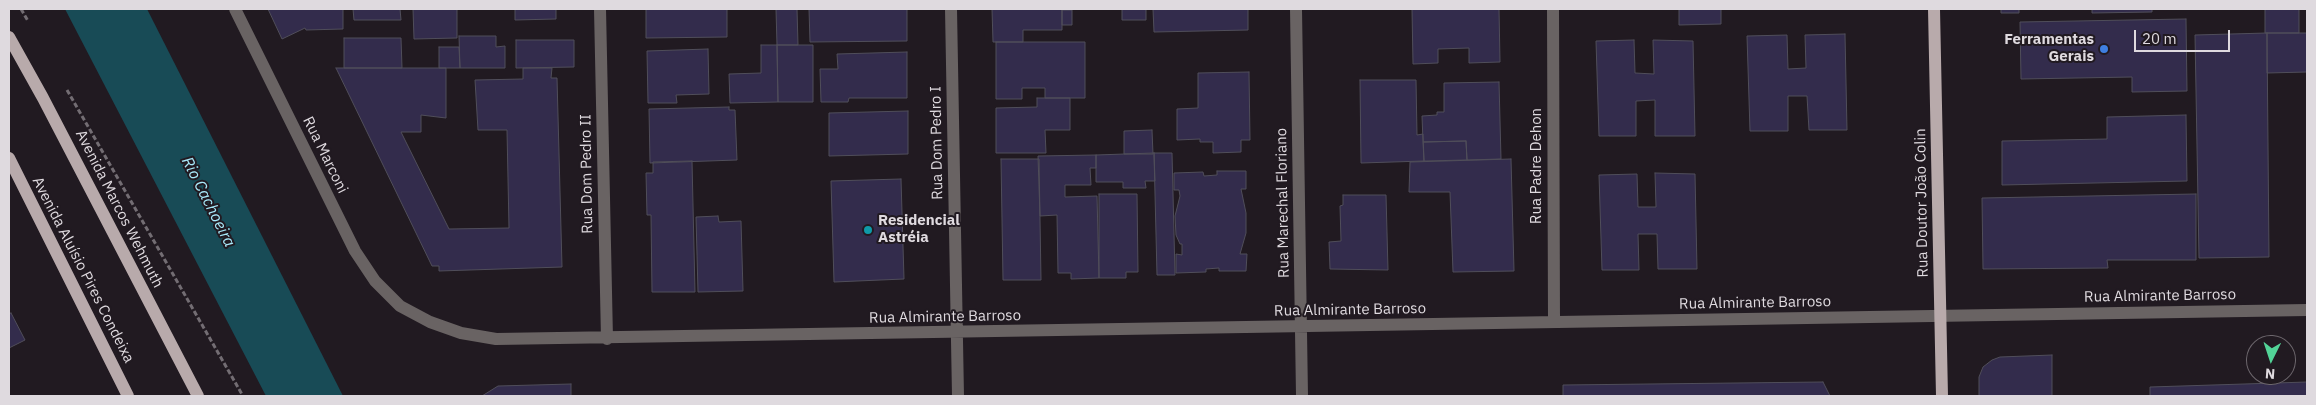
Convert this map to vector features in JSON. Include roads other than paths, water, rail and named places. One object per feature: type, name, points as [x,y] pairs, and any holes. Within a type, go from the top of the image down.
[{"type":"main road","name":"Rua Doutor João Colin","points":[[1934,9],[1942,396]]},
{"type":"main road","name":"Avenida Marcos Wehmuth","points":[[9,37],[43,98],[198,396]]},
{"type":"main road","name":"Avenida Aluísio Pires Condeixa","points":[[9,158],[128,396]]},
{"type":"street","name":"Rua Marconi","points":[[235,9],[355,251],[375,280],[400,306]]},
{"type":"street","name":"Rua Dom Pedro II","points":[[600,9],[607,339]]},
{"type":"street","name":"Rua Dom Pedro I","points":[[951,9],[958,396]]},
{"type":"street","name":"Rua Marechal Floriano","points":[[1296,9],[1302,396]]},
{"type":"street","name":"Rua Padre Dehon","points":[[1553,9],[1554,322]]},
{"type":"street","name":"Rua Almirante Barroso","points":[[400,306],[430,322],[461,333],[496,339],[607,339],[2307,310]]},
{"type":"water","name":"Rio Cachoeira","points":[[65,9],[147,9],[343,396],[266,396]]},
{"type":"place","name":"Ferramentas Gerais","points":[[2104,49]]},
{"type":"place","name":"Residencial Astréia","points":[[868,230]]}]
